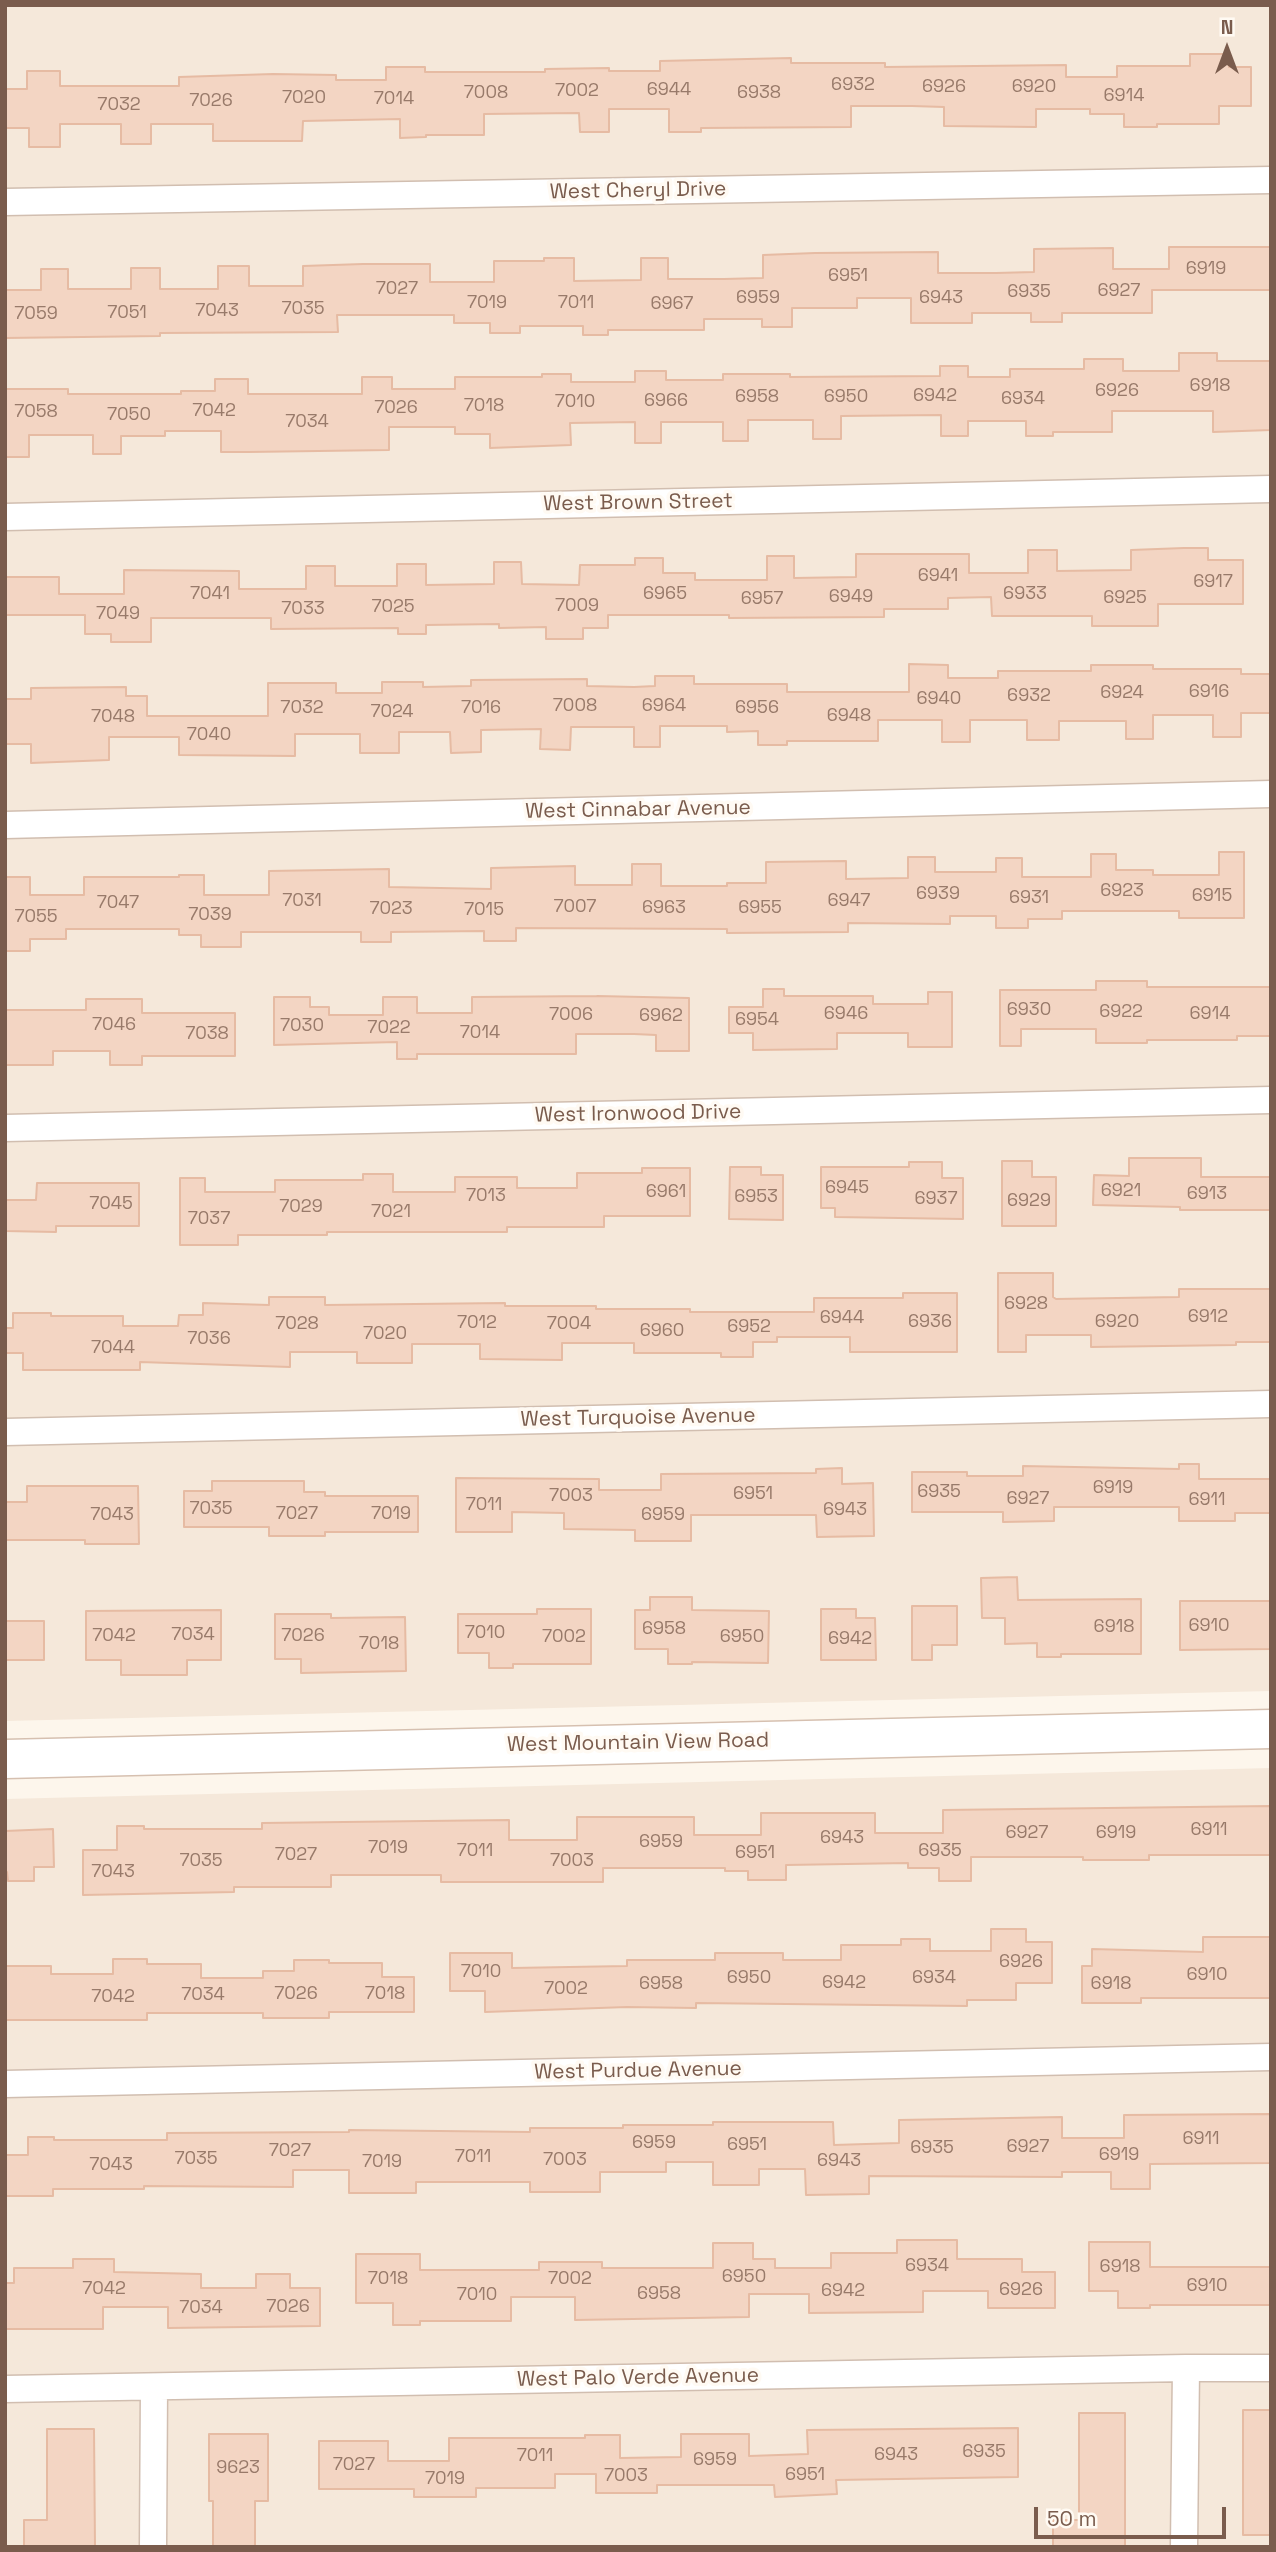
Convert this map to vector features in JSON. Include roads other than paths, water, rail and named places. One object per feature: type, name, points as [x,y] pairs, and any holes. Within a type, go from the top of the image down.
[{"type":"street","name":"West Cheryl Drive","points":[[5,202],[1271,180]]},
{"type":"street","name":"West Brown Street","points":[[5,517],[1271,489]]},
{"type":"street","name":"West Cinnabar Avenue","points":[[5,825],[1271,794]]},
{"type":"street","name":"West Ironwood Drive","points":[[5,1128],[1271,1100]]},
{"type":"street","name":"West Turquoise Avenue","points":[[5,1432],[1271,1404]]},
{"type":"street","name":"West Mountain View Road","points":[[5,1759],[1271,1729]]},
{"type":"street","name":"West Purdue Avenue","points":[[5,2084],[1271,2057]]},
{"type":"street","points":[[1184,2547],[1186,2368]]},
{"type":"street","name":"West Palo Verde Avenue","points":[[5,2389],[1271,2368]]},
{"type":"street","points":[[153,2547],[154,2387]]}]
